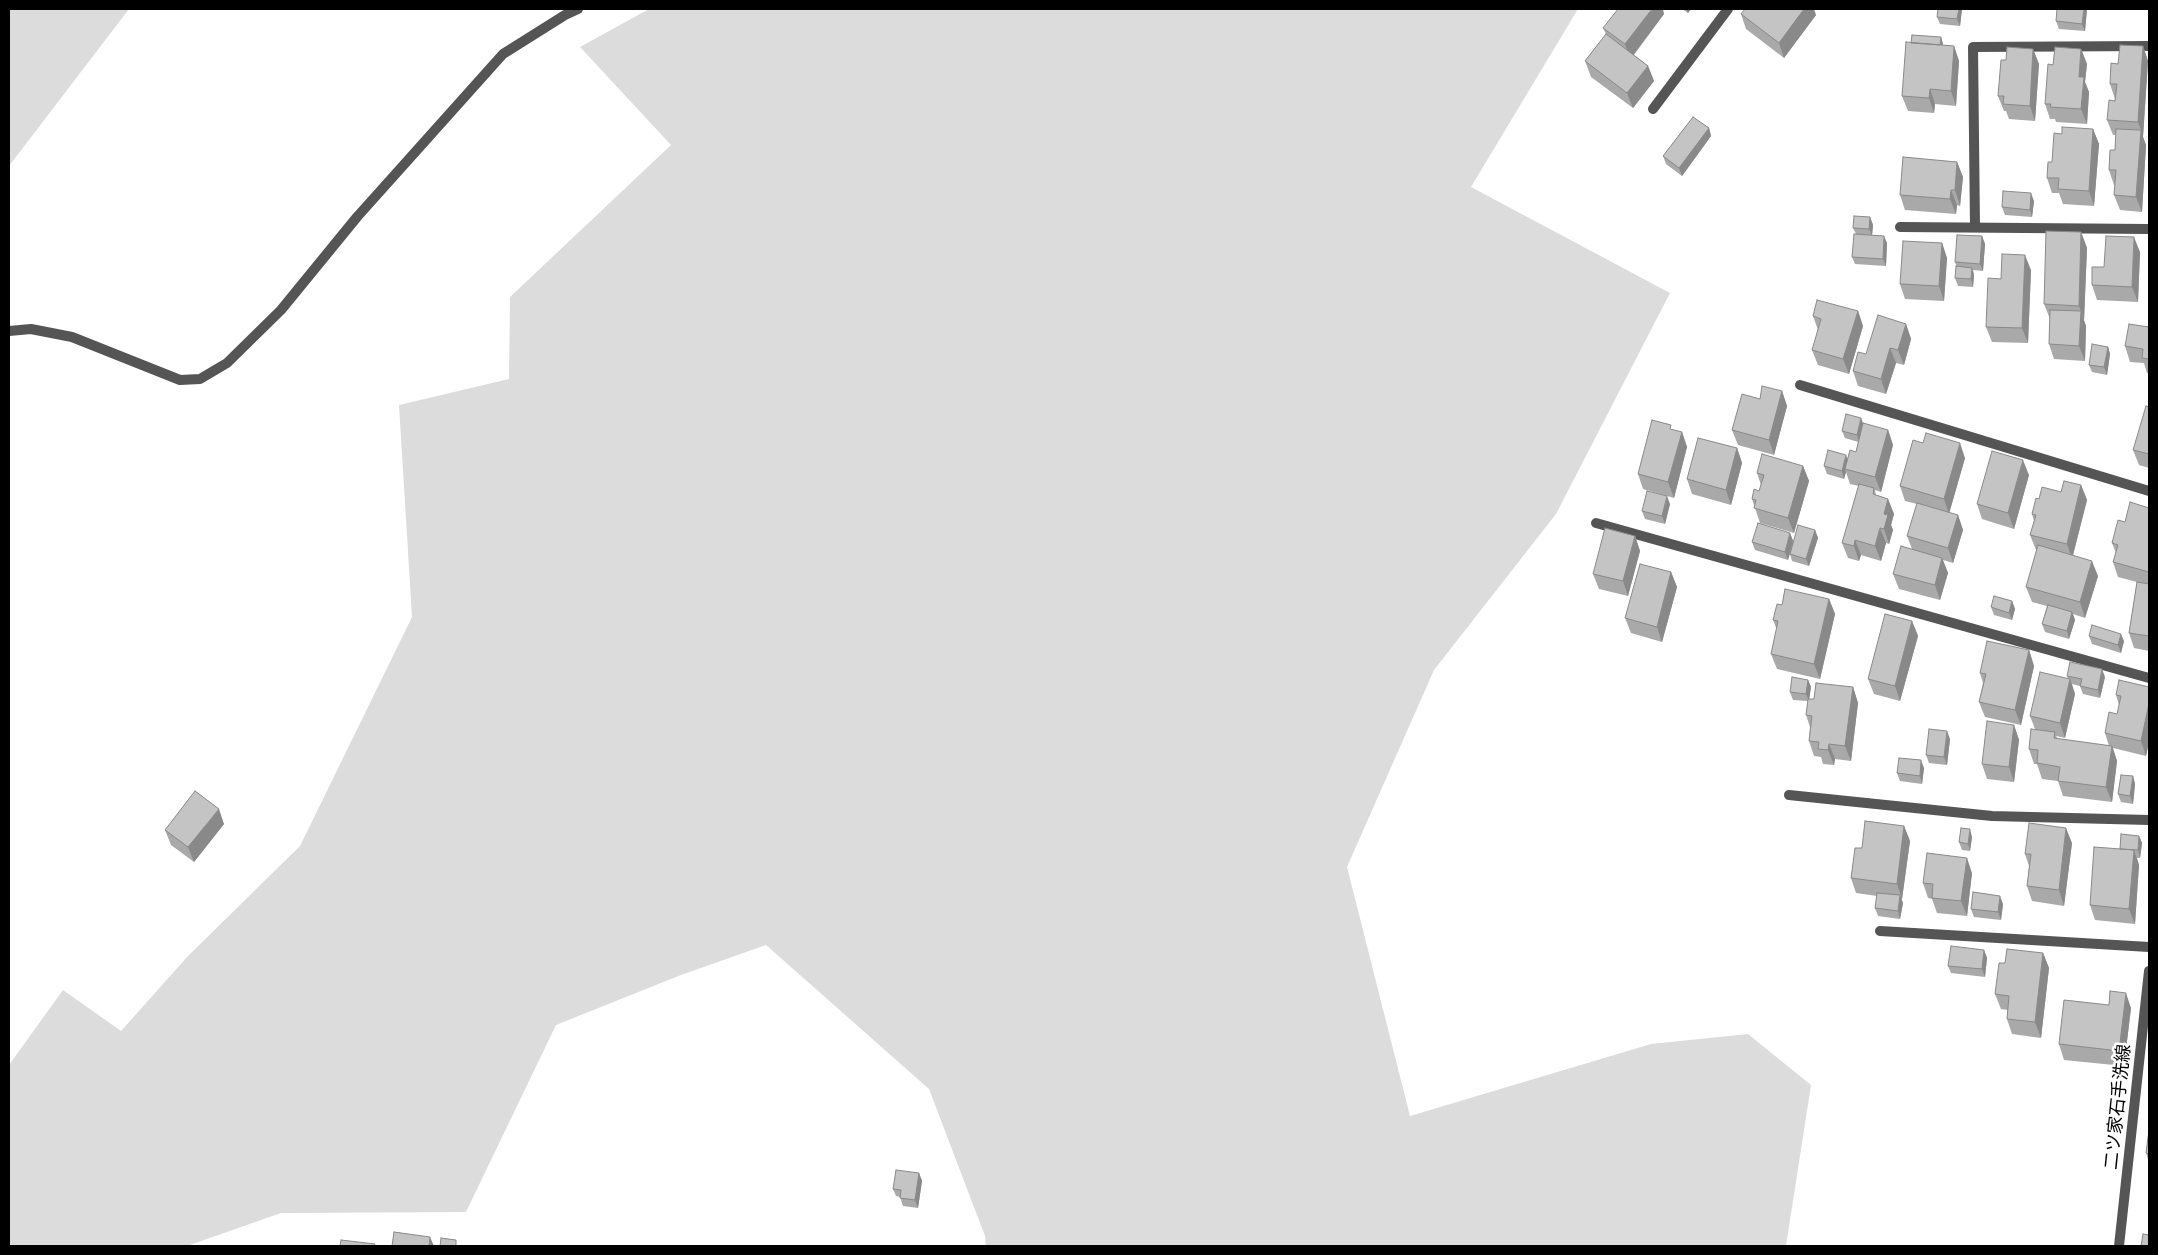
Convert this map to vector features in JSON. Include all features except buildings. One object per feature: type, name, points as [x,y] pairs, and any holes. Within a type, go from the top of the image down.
[{"type":"street","points":[[9,331],[31,329],[72,337],[180,380],[200,379],[227,363],[281,310],[357,218],[503,54],[564,15],[578,9]]},
{"type":"street","points":[[1653,109],[1728,9]]},
{"type":"street","points":[[1975,227],[1973,47],[2149,46]]},
{"type":"street","points":[[1900,227],[2149,229]]},
{"type":"street","points":[[1800,386],[2149,491]]},
{"type":"street","points":[[1596,523],[2149,678]]},
{"type":"street","points":[[1789,794],[1992,816],[2149,820]]},
{"type":"street","points":[[1880,931],[2149,947]]},
{"type":"street","name":"二ツ家石手洗線","points":[[2118,1246],[2149,971]]},
{"type":"shaded area","points":[[9,9],[129,9],[9,166]]},
{"type":"shaded area","points":[[649,9],[1578,9],[1471,187],[1670,293],[1556,514],[1434,670],[1347,867],[1410,1116],[1651,1044],[1748,1034],[1811,1085],[1786,1246],[986,1246],[985,1236],[929,1089],[766,945],[681,975],[556,1025],[466,1212],[281,1213],[187,1246],[9,1246],[9,1065],[63,990],[121,1031],[188,956],[300,846],[412,617],[399,405],[509,379],[510,297],[671,145],[580,47]]}]
